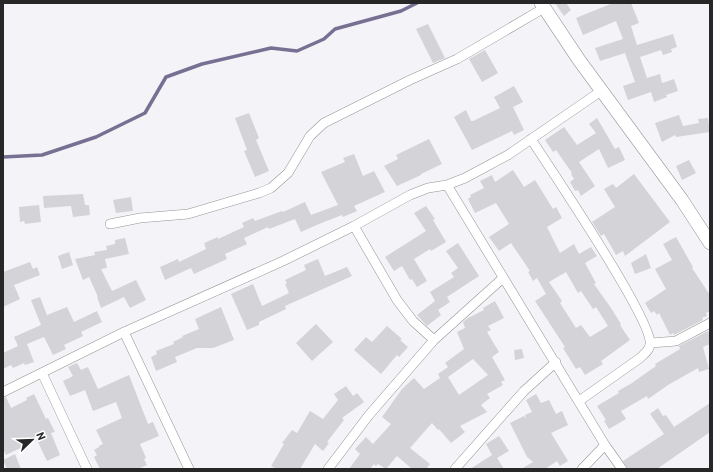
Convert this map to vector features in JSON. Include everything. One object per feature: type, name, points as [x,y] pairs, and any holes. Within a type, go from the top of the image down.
[{"type":"street","points":[[110,224],[140,218],[188,214],[259,194],[272,188],[288,173],[310,136],[324,123],[410,80],[457,59],[543,6],[601,91],[682,200],[710,243]]},
{"type":"street","points":[[4,390],[42,373],[124,332],[283,262],[354,226],[410,195],[428,188],[447,185],[465,178],[508,155],[601,91]]},
{"type":"street","points":[[531,139],[610,262],[635,304],[648,332],[650,344],[647,352],[579,401]]},
{"type":"street","points":[[447,185],[556,362],[605,445],[622,469]]},
{"type":"street","points":[[354,226],[397,300],[413,321],[434,340]]},
{"type":"street","points":[[328,469],[369,415],[434,340],[503,278]]},
{"type":"street","points":[[650,344],[676,341],[710,323]]},
{"type":"street","points":[[124,332],[189,469]]},
{"type":"street","points":[[455,469],[524,391],[556,362]]},
{"type":"street","points":[[42,373],[87,469]]},
{"type":"street","points":[[582,469],[605,445]]},
{"type":"building","points":[[555,3],[566,3],[571,10],[564,16]]},
{"type":"building","points":[[613,3],[631,3],[639,23],[631,26],[637,45],[673,34],[677,47],[671,49],[672,52],[663,55],[661,50],[640,57],[647,78],[660,74],[662,83],[674,79],[678,91],[666,95],[667,97],[654,102],[651,92],[628,100],[623,86],[635,82],[625,53],[600,61],[595,48],[623,39],[616,21],[583,35],[576,18]]},
{"type":"building","points":[[428,24],[445,58],[433,63],[416,29]]},
{"type":"building","points":[[485,50],[498,73],[482,82],[469,59]]},
{"type":"building","points":[[514,86],[523,102],[513,107],[524,130],[514,135],[512,131],[472,150],[454,117],[466,110],[471,121],[473,121],[500,108],[494,97]]},
{"type":"building","points":[[249,113],[259,138],[256,140],[269,171],[255,177],[244,151],[247,150],[235,118]]},
{"type":"building","points":[[679,115],[683,126],[699,123],[698,119],[708,118],[710,132],[676,137],[675,135],[662,142],[655,123]]},
{"type":"building","points":[[597,118],[615,149],[619,147],[625,160],[608,168],[599,149],[579,162],[595,186],[581,196],[578,190],[575,191],[570,182],[574,179],[571,174],[572,173],[556,150],[553,152],[545,140],[564,127],[577,145],[596,133],[589,124]]},
{"type":"building","points":[[429,139],[442,164],[397,186],[384,166],[398,159],[396,155]]},
{"type":"building","points":[[354,154],[363,176],[374,171],[385,192],[354,206],[357,211],[343,217],[342,215],[301,232],[295,219],[269,229],[268,227],[244,238],[247,244],[225,254],[227,259],[194,274],[191,268],[165,280],[160,267],[178,259],[179,262],[206,249],[204,243],[218,237],[218,239],[244,227],[242,223],[253,218],[255,221],[282,211],[283,212],[305,202],[311,215],[338,205],[321,172],[345,162],[343,158]]},
{"type":"building","points":[[689,160],[696,173],[682,180],[676,166]]},
{"type":"building","points":[[513,170],[524,187],[535,180],[553,209],[556,207],[562,218],[547,227],[560,253],[574,244],[579,254],[591,247],[597,256],[585,263],[596,283],[594,284],[611,308],[630,340],[601,361],[603,364],[585,375],[580,367],[576,369],[563,348],[565,347],[535,301],[546,294],[537,278],[533,281],[528,272],[530,271],[511,243],[499,251],[489,237],[509,224],[496,203],[475,213],[468,199],[471,197],[470,195],[484,188],[480,181],[492,175],[495,182]],"holes":[[[566,272],[578,293],[581,291],[593,309],[596,307],[608,326],[590,337],[581,325],[576,328],[560,303],[562,301],[549,282]]]},
{"type":"building","points":[[634,174],[670,222],[625,256],[623,251],[616,255],[604,234],[601,236],[592,222],[615,207],[604,189],[613,184],[616,188]]},
{"type":"building","points":[[83,194],[85,205],[89,205],[90,215],[73,217],[71,206],[44,208],[43,196]]},
{"type":"building","points":[[131,197],[133,211],[116,213],[113,200]]},
{"type":"building","points":[[39,205],[41,222],[25,224],[24,221],[20,222],[19,207]]},
{"type":"building","points":[[426,206],[435,219],[433,220],[446,242],[431,251],[430,249],[414,259],[427,281],[417,287],[412,279],[410,280],[402,266],[394,271],[385,257],[426,231],[414,213]]},
{"type":"building","points":[[676,237],[693,267],[692,268],[710,295],[710,311],[706,313],[707,316],[702,318],[703,320],[674,335],[673,333],[670,335],[659,313],[657,315],[654,311],[651,313],[645,303],[666,289],[655,269],[672,260],[663,244]]},
{"type":"building","points":[[125,238],[129,254],[105,259],[107,268],[101,269],[112,291],[136,280],[146,300],[130,308],[124,297],[101,308],[89,277],[83,280],[75,259],[95,255],[94,252],[107,250],[106,246],[115,244],[115,240]]},
{"type":"building","points":[[458,243],[479,276],[447,297],[450,302],[438,310],[441,315],[427,326],[417,315],[435,301],[430,292],[454,277],[451,273],[458,268],[446,251]]},
{"type":"building","points":[[69,252],[73,265],[62,269],[58,256]]},
{"type":"building","points":[[646,254],[651,268],[635,274],[631,263]]},
{"type":"building","points":[[318,259],[325,276],[347,267],[352,276],[285,306],[286,309],[259,322],[259,325],[247,330],[231,294],[253,284],[262,306],[289,293],[285,280],[306,270],[304,265]]},
{"type":"building","points":[[30,262],[33,269],[37,267],[40,275],[14,285],[20,299],[3,307],[3,272]]},
{"type":"building","points":[[40,297],[47,315],[67,307],[74,322],[97,311],[102,322],[81,332],[83,336],[64,345],[66,349],[53,355],[44,337],[27,344],[34,362],[25,365],[24,363],[13,368],[11,365],[3,369],[3,353],[18,346],[14,337],[41,325],[31,300]]},
{"type":"building","points":[[495,301],[504,318],[488,326],[491,330],[487,332],[499,352],[492,357],[505,380],[501,382],[503,385],[487,394],[490,398],[481,405],[487,412],[460,426],[465,432],[451,443],[432,423],[410,448],[430,464],[426,469],[412,469],[397,456],[386,469],[378,464],[376,466],[374,464],[370,469],[349,469],[360,454],[355,449],[366,437],[373,444],[391,424],[382,417],[402,389],[414,378],[424,389],[440,378],[438,374],[448,367],[445,363],[464,349],[457,332],[465,328],[463,322],[484,310],[483,308]],"holes":[[[473,359],[488,375],[459,395],[448,377]]]},
{"type":"building","points":[[221,307],[234,340],[213,348],[197,348],[175,357],[177,362],[156,371],[151,357],[157,354],[156,351],[174,344],[173,342],[183,337],[182,336],[199,329],[195,319]]},
{"type":"building","points":[[316,324],[333,342],[312,361],[296,343]]},
{"type":"building","points":[[387,326],[402,339],[400,340],[408,347],[399,357],[397,355],[381,374],[354,350],[366,337],[372,342]]},
{"type":"building","points":[[708,331],[710,336],[710,344],[703,347],[709,369],[699,372],[698,368],[668,385],[648,399],[647,396],[621,411],[626,419],[609,429],[604,421],[606,420],[597,406],[619,393],[618,391],[656,366],[655,364],[680,349],[679,346]]},
{"type":"building","points":[[522,349],[524,358],[515,360],[514,350]]},
{"type":"building","points":[[77,363],[81,370],[88,367],[98,389],[129,375],[148,424],[153,422],[159,436],[140,444],[146,458],[144,459],[147,465],[137,469],[100,469],[94,457],[97,455],[94,450],[103,444],[96,430],[122,418],[116,402],[93,411],[85,390],[70,396],[63,381],[73,376],[68,367]]},
{"type":"building","points":[[346,386],[353,396],[357,393],[364,402],[342,418],[344,420],[327,442],[329,443],[323,451],[315,444],[300,469],[276,469],[271,466],[284,444],[282,443],[292,430],[297,433],[310,411],[323,419],[338,400],[334,394]]},
{"type":"building","points":[[34,394],[46,419],[48,418],[55,432],[51,433],[60,455],[47,461],[37,440],[6,455],[3,449],[3,398],[6,397],[11,408],[27,400],[26,398]]},
{"type":"building","points":[[536,394],[541,403],[549,400],[556,414],[562,411],[568,425],[551,433],[568,461],[560,466],[557,461],[545,469],[521,469],[533,462],[527,457],[510,423],[524,416],[526,419],[525,415],[532,412],[526,400]]},
{"type":"building","points":[[710,403],[710,432],[657,469],[628,469],[623,461],[664,434],[650,414],[658,408],[663,416],[666,415],[674,427]]},
{"type":"building","points":[[499,436],[509,451],[497,458],[504,469],[470,469],[492,455],[486,444]]},
{"type":"building","points":[[15,454],[21,469],[7,469],[3,460]]},
{"type":"waterway","points":[[3,157],[42,155],[96,137],[145,113],[166,77],[202,64],[271,48],[297,51],[324,39],[335,29],[401,11],[417,3]]}]
